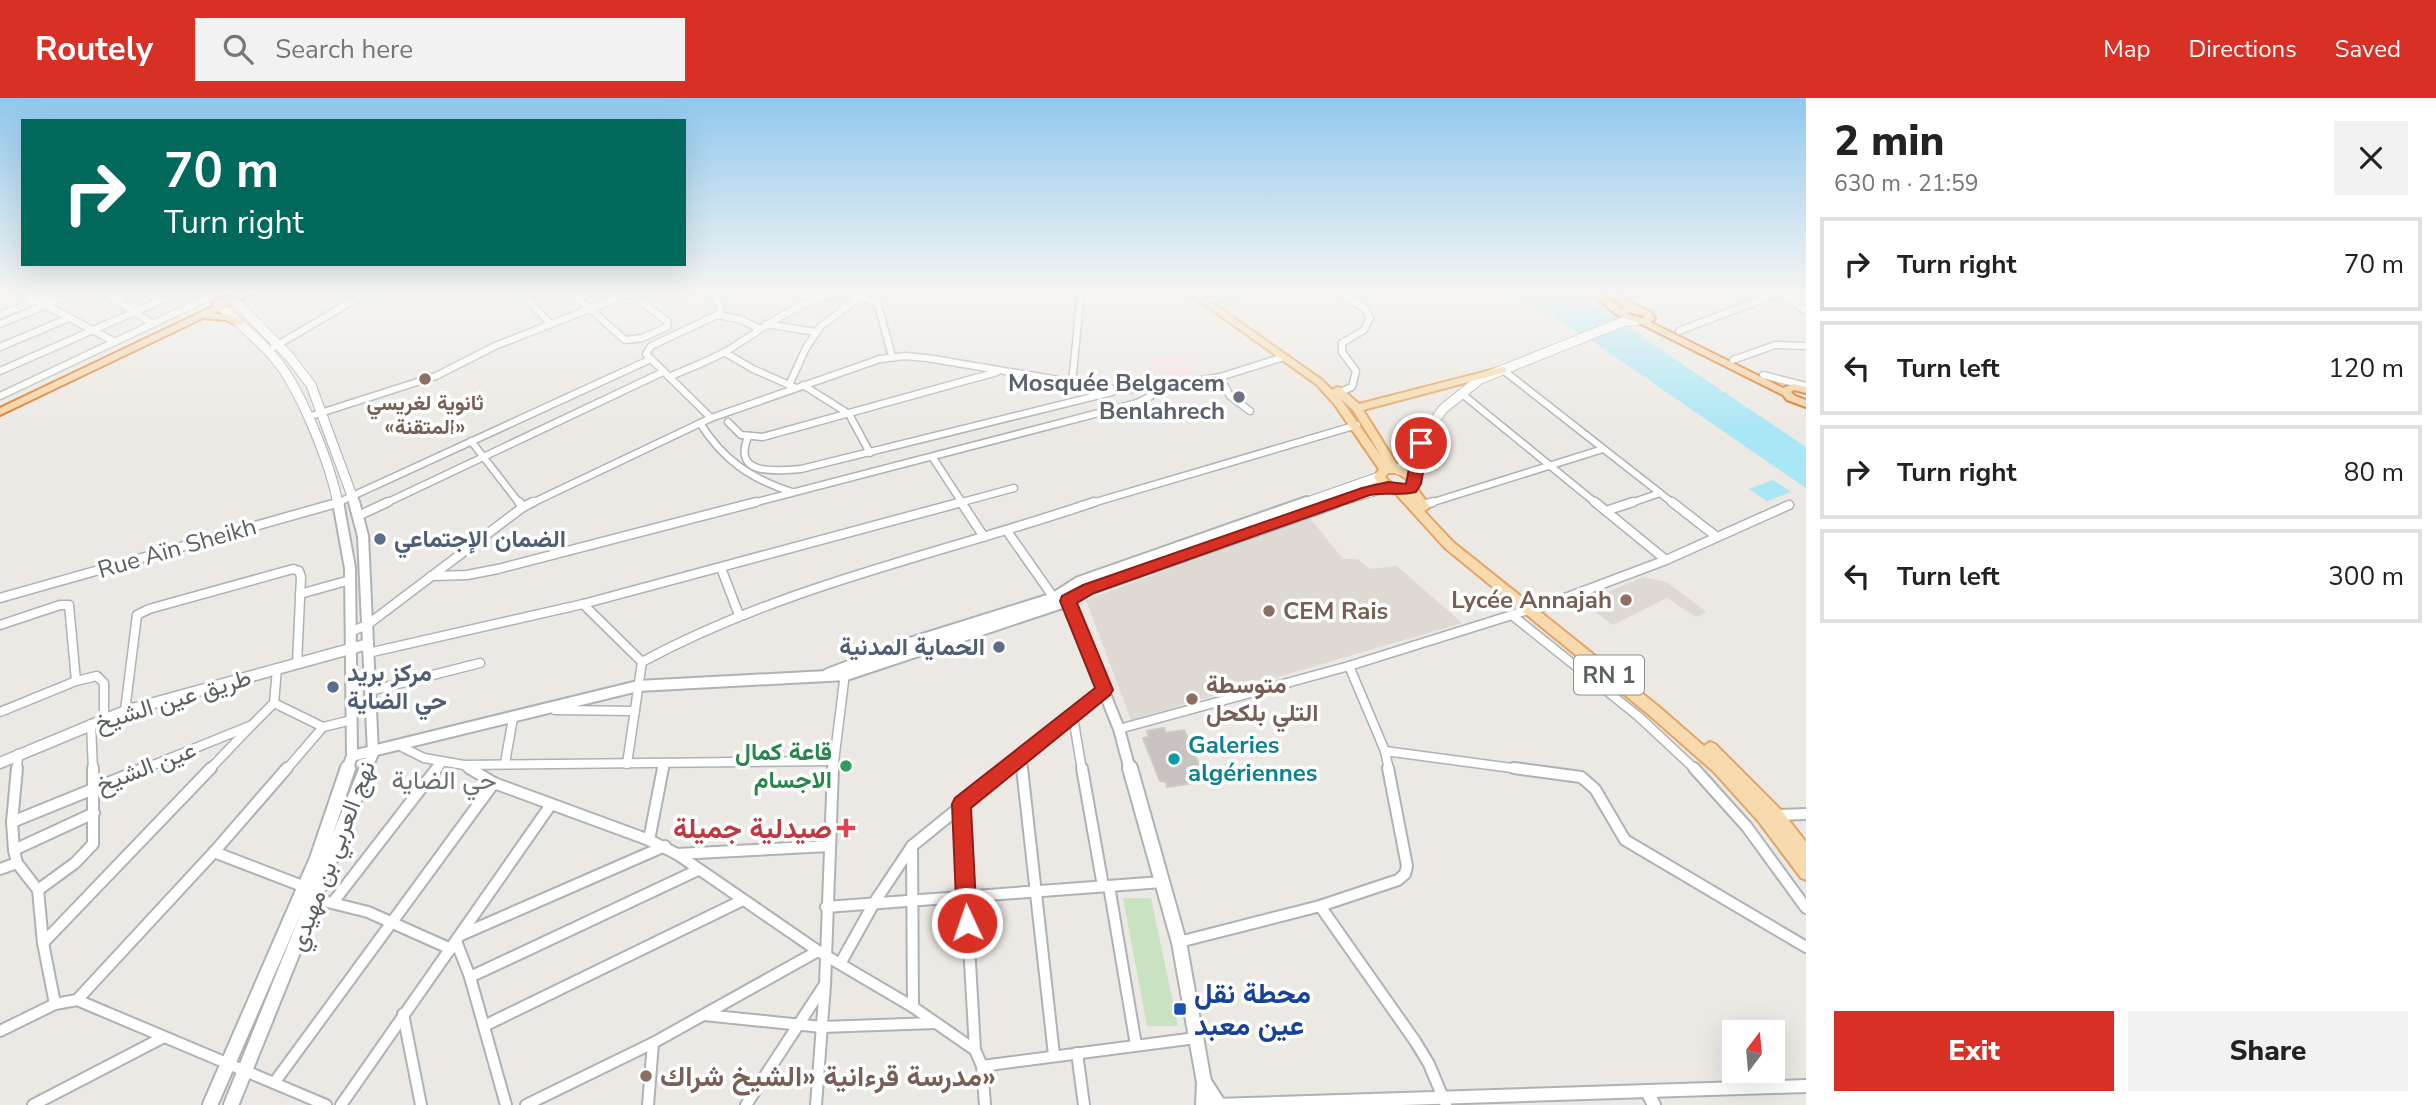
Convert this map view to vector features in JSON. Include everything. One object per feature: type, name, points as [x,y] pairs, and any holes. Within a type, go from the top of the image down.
[{"type":"highway","points":[[0,405],[141,339]]},
{"type":"highway","points":[[0,412],[152,339]]},
{"type":"highway","points":[[1678,339],[1789,390],[1806,388]]},
{"type":"highway","points":[[1694,339],[1789,390],[1806,404]]},
{"type":"main road","name":"نهج العربي بن مهيدي","points":[[210,1105],[305,887],[352,756],[351,580],[338,503],[310,422],[293,384],[272,347],[261,339]]},
{"type":"main road","name":"نهج العربي بن مهيدي","points":[[231,1105],[373,752],[363,536],[353,497],[311,385],[264,339]]},
{"type":"main road","points":[[1263,339],[1340,392],[1357,408],[1389,471]]},
{"type":"main road","points":[[1266,339],[1335,396],[1389,471],[1403,486]]},
{"type":"main road","points":[[1403,486],[1421,443],[1443,409],[1461,393],[1480,379],[1582,339]]},
{"type":"main road","points":[[1357,408],[1503,370]]},
{"type":"main road","points":[[310,422],[324,418]]},
{"type":"main road","points":[[1061,597],[1088,578],[1389,471],[1421,443]]},
{"type":"main road","points":[[1389,471],[1409,474],[1403,486]]},
{"type":"main road","points":[[352,756],[638,686],[826,676],[1088,589],[1367,491],[1403,486]]},
{"type":"main road","name":"RN 1","points":[[1403,486],[1483,568],[1719,768],[1764,817],[1806,873]]},
{"type":"main road","name":"RN 1","points":[[1403,486],[1449,544],[1701,740],[1776,815],[1806,854]]},
{"type":"main road","points":[[1061,597],[1119,729],[1179,942],[1204,1082],[1203,1105]]},
{"type":"main road","points":[[1204,1082],[1219,1105]]},
{"type":"street","points":[[0,347],[19,339]]},
{"type":"street","points":[[0,371],[74,339]]},
{"type":"street","points":[[109,339],[115,342]]},
{"type":"street","points":[[0,396],[121,339]]},
{"type":"street","points":[[272,347],[286,339]]},
{"type":"street","points":[[324,418],[452,370],[480,352],[513,339]]},
{"type":"street","points":[[666,339],[651,346],[646,354],[711,418]]},
{"type":"street","points":[[358,516],[482,455],[666,374],[724,352],[744,339]]},
{"type":"street","points":[[796,386],[813,339]]},
{"type":"street","points":[[887,339],[892,356]]},
{"type":"street","points":[[1072,383],[1077,339]]},
{"type":"street","points":[[1340,392],[1352,387],[1356,371],[1342,352],[1342,343],[1349,339]]},
{"type":"street","points":[[1733,360],[1775,345],[1806,346]]},
{"type":"street","points":[[724,352],[753,369],[796,386],[849,414],[870,453]]},
{"type":"street","points":[[748,438],[743,445],[743,455],[748,464],[776,472],[800,469],[1118,390],[1160,387],[1220,377],[1287,355]]},
{"type":"street","points":[[352,631],[368,625],[523,507],[711,418],[796,386],[892,356],[927,358],[1118,390]]},
{"type":"street","name":"Rue Aïn Sheikh","points":[[0,598],[338,503],[651,359]]},
{"type":"street","points":[[1503,370],[1717,537]]},
{"type":"street","points":[[728,422],[748,438],[763,437],[1000,371]]},
{"type":"street","points":[[1763,375],[1806,388]]},
{"type":"street","points":[[1220,377],[1230,396],[1250,411]]},
{"type":"street","points":[[1079,401],[1081,385]]},
{"type":"street","points":[[429,576],[467,575],[498,569],[933,458],[1137,403],[1152,396],[1160,387]]},
{"type":"street","points":[[1461,393],[1666,560]]},
{"type":"street","points":[[700,423],[716,449],[748,475],[795,493]]},
{"type":"street","points":[[642,663],[695,633],[739,615],[1146,485],[1357,425]]},
{"type":"street","points":[[471,441],[523,507]]},
{"type":"street","points":[[1423,505],[1604,449]]},
{"type":"street","points":[[933,458],[984,537]]},
{"type":"street","points":[[368,648],[583,604],[1014,488]]},
{"type":"street","points":[[1606,511],[1660,493]]},
{"type":"street","points":[[1119,729],[1349,666],[1532,610],[1666,560],[1788,505]]},
{"type":"street","points":[[1007,531],[1061,597]]},
{"type":"street","points":[[721,568],[739,615]]},
{"type":"street","points":[[125,711],[134,622],[141,612],[293,569],[299,571],[298,664]]},
{"type":"street","points":[[300,594],[351,580]]},
{"type":"street","points":[[583,604],[642,663]]},
{"type":"street","points":[[0,625],[60,605],[68,606],[76,681]]},
{"type":"street","points":[[1513,616],[1660,735],[1709,783],[1740,819],[1806,908]]},
{"type":"street","name":"طريق عين الشيخ","points":[[0,763],[125,711],[277,668],[351,649],[368,648]]},
{"type":"street","points":[[370,691],[480,663]]},
{"type":"street","points":[[627,764],[642,663]]},
{"type":"street","points":[[1179,942],[1320,906],[1398,880],[1405,874],[1407,866],[1385,751],[1349,666]]},
{"type":"street","points":[[277,668],[274,703],[323,727]]},
{"type":"street","points":[[816,1105],[825,985],[822,953],[833,761],[845,671]]},
{"type":"street","points":[[0,712],[91,676],[102,679],[104,719]]},
{"type":"street","points":[[840,964],[874,903],[912,846],[1104,690]]},
{"type":"street","name":"عين الشيخ","points":[[12,822],[252,725],[274,703]]},
{"type":"street","points":[[545,709],[635,711]]},
{"type":"street","points":[[1073,717],[1136,1045]]},
{"type":"street","points":[[505,763],[513,718]]},
{"type":"street","points":[[77,1000],[214,852],[323,727],[352,720]]},
{"type":"street","points":[[38,890],[92,847],[96,838],[91,788],[91,724]]},
{"type":"street","points":[[43,943],[252,725]]},
{"type":"street","points":[[400,746],[424,758],[464,765],[833,761]]},
{"type":"street","points":[[1385,751],[1581,777],[1590,781],[1625,840],[1806,947]]},
{"type":"street","points":[[19,754],[12,822],[14,850],[17,863],[38,890],[43,943],[55,1004]]},
{"type":"street","points":[[1021,757],[1054,1055]]},
{"type":"street","points":[[334,901],[442,762]]},
{"type":"street","points":[[649,840],[664,764]]},
{"type":"street","points":[[464,765],[494,783],[550,806],[665,846],[822,953],[912,1007],[975,1050]]},
{"type":"street","points":[[274,1083],[494,783]]},
{"type":"street","points":[[961,804],[975,1050],[982,1066],[985,1105]]},
{"type":"street","points":[[343,1104],[550,806]]},
{"type":"street","points":[[14,850],[94,813]]},
{"type":"street","points":[[1776,815],[1806,814]]},
{"type":"street","points":[[316,899],[334,901],[456,941],[665,846]]},
{"type":"street","points":[[677,853],[829,846]]},
{"type":"street","points":[[912,846],[912,1007]]},
{"type":"street","points":[[214,852],[305,887]]},
{"type":"street","points":[[0,869],[17,863]]},
{"type":"street","points":[[471,977],[698,870]]},
{"type":"street","points":[[826,907],[1162,882]]},
{"type":"street","points":[[484,1026],[743,900]]},
{"type":"street","points":[[1320,906],[1415,1041],[1444,1101]]},
{"type":"street","points":[[456,941],[471,977],[506,1105]]},
{"type":"street","points":[[526,1105],[653,1043],[822,953]]},
{"type":"street","points":[[746,1105],[825,985]]},
{"type":"street","points":[[0,1031],[55,1004],[77,1000],[326,1105]]},
{"type":"street","points":[[403,1014],[421,1105]]},
{"type":"street","points":[[702,1015],[822,1027],[935,1023]]},
{"type":"street","points":[[33,1105],[162,1038]]},
{"type":"street","points":[[982,1066],[1196,1038]]},
{"type":"street","points":[[648,1105],[653,1043]]},
{"type":"street","points":[[1077,1052],[1084,1105]]},
{"type":"street","points":[[1212,1105],[1444,1101],[1806,1086]]},
{"type":"street","points":[[1647,1091],[1654,1105]]},
{"type":"shaded area","points":[[1180,354],[1194,374],[1161,378],[1156,371],[1177,368],[1174,363],[1152,366],[1148,359]]},
{"type":"shaded area","name":"CEM Rais","points":[[1309,517],[1343,559],[1358,559],[1369,569],[1397,566],[1462,623],[1131,720],[1086,600]]},
{"type":"shaded area","name":"Lycée Annajah","points":[[1643,577],[1666,582],[1707,612],[1696,617],[1667,598],[1613,625],[1583,603]]},
{"type":"green space","points":[[1123,898],[1151,898],[1178,1026],[1147,1026]]},
{"type":"water","points":[[1589,339],[1644,339],[1806,447],[1806,488]]},
{"type":"water","points":[[1773,480],[1791,492],[1767,501],[1749,489]]},
{"type":"building","name":"Galeries algériennes","points":[[1164,728],[1166,733],[1184,730],[1206,781],[1167,787],[1166,782],[1160,781],[1143,738],[1149,737],[1147,731]]},
{"type":"place","name":"ثانوية لغريسي «المتقنة»","points":[[425,379]]},
{"type":"place","name":"Mosquée Belgacem Benlahrech","points":[[1239,397]]},
{"type":"place","name":"الضمان الإجتماعي","points":[[380,539]]},
{"type":"place","name":"Lycée Annajah","points":[[1626,600]]},
{"type":"place","name":"CEM Rais","points":[[1269,611]]},
{"type":"place","name":"الحماية المدنية","points":[[999,647]]},
{"type":"place","name":"مركز بريد حي الضاية","points":[[333,687]]},
{"type":"place","name":"متوسطة التلي بلكحل","points":[[1192,699]]},
{"type":"place","name":"Galeries algériennes","points":[[1174,759]]},
{"type":"place","name":"قاعة كمال الاجسام","points":[[846,766]]},
{"type":"place","name":"صيدلية جميلة","points":[[846,828]]},
{"type":"place","name":"محطة نقل عين معبد","points":[[1180,1009]]},
{"type":"place","name":"مدرسة قرءانية «الشيخ شراك»","points":[[646,1076]]},
{"type":"district","name":"حي الضاية","points":[[444,780]]},
{"type":"route","points":[[967,923],[961,804],[1104,690],[1068,601],[1088,589],[1367,491],[1388,487],[1407,490],[1414,484],[1421,443]]}]
